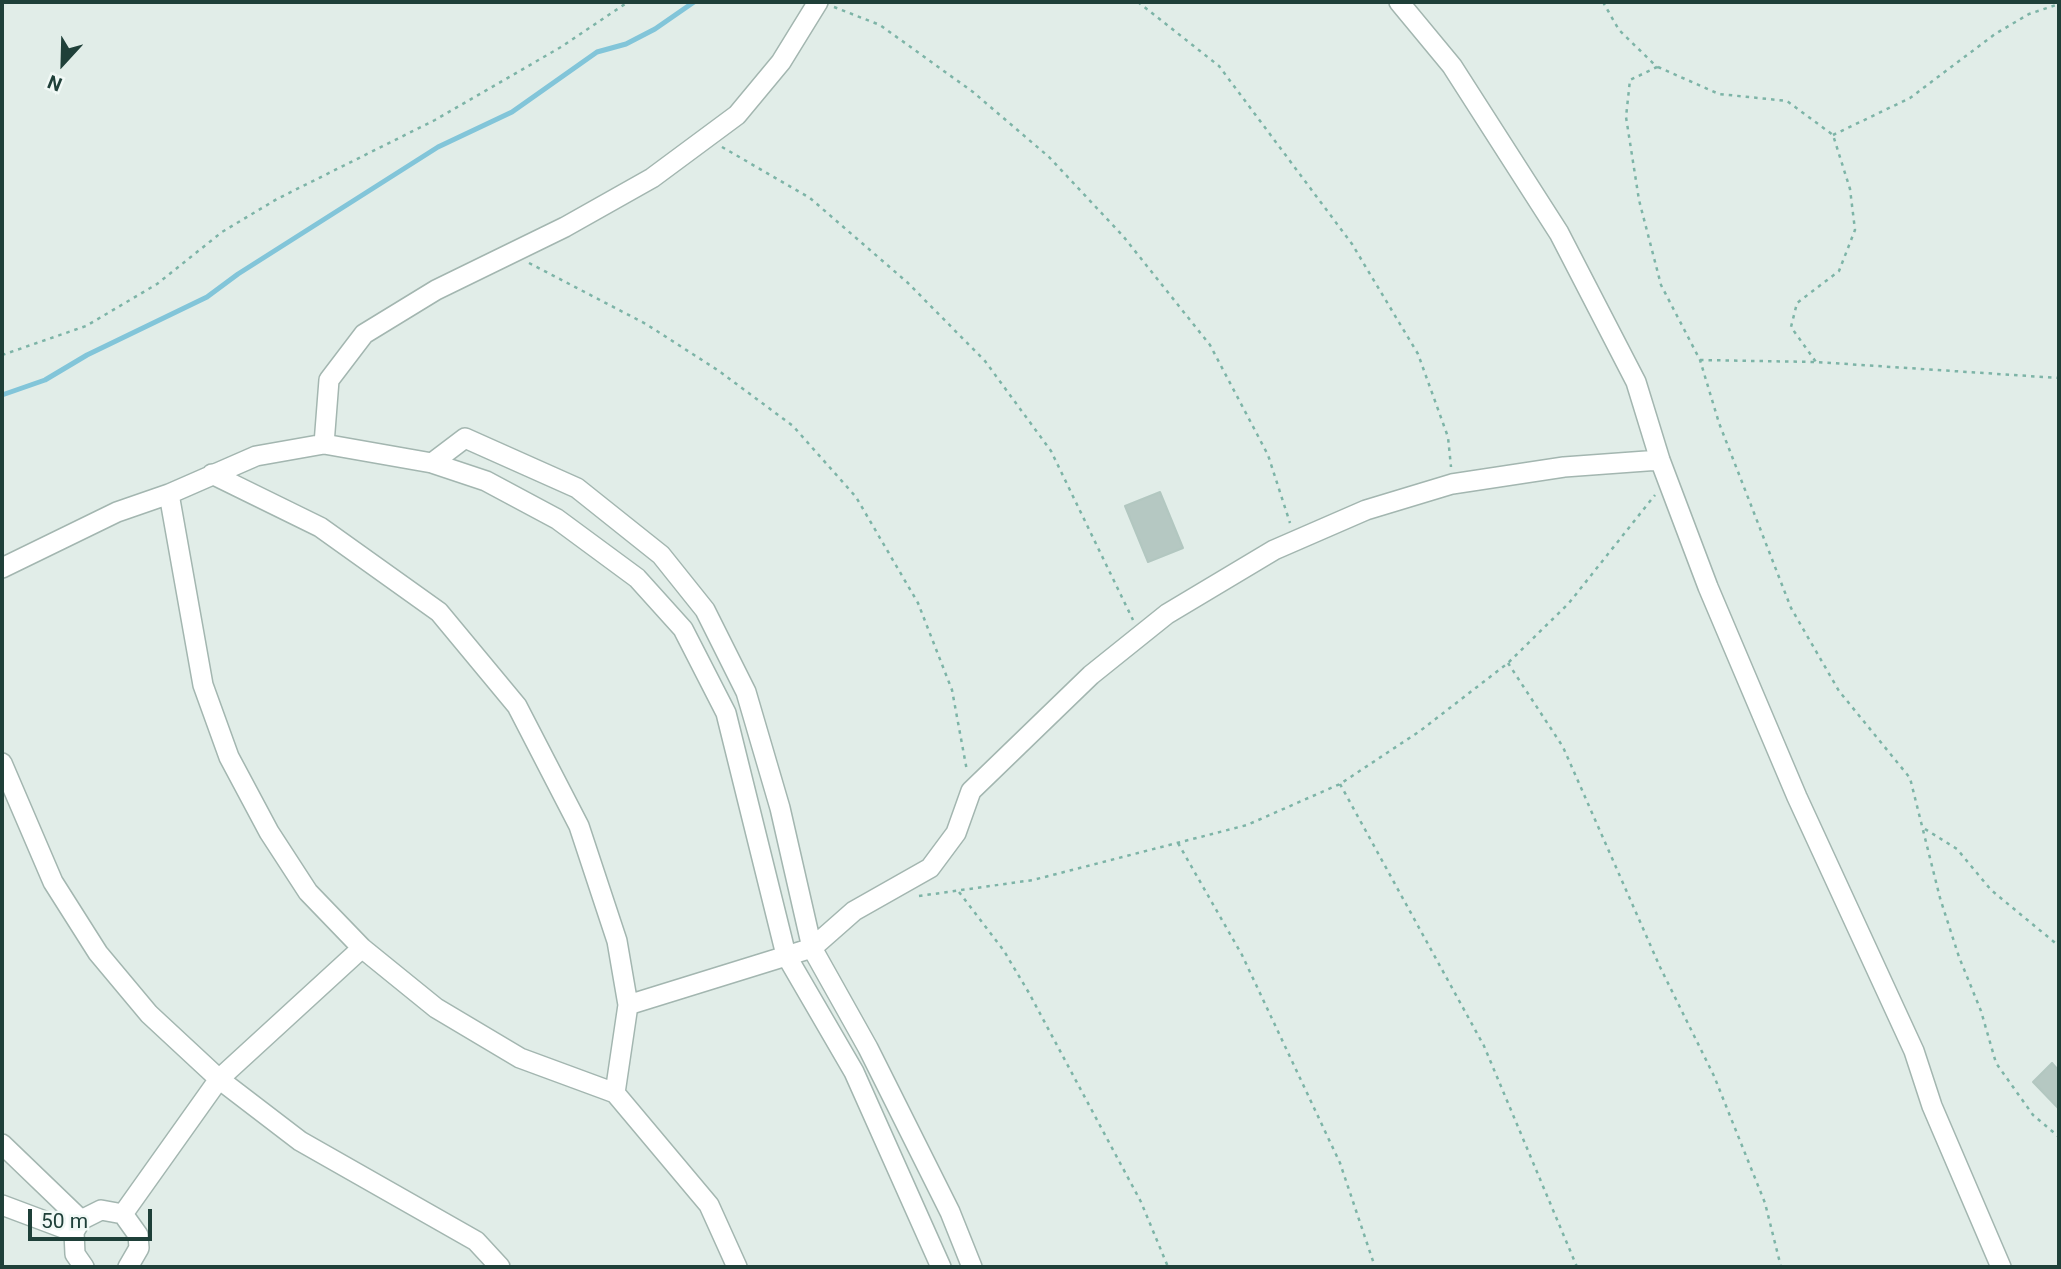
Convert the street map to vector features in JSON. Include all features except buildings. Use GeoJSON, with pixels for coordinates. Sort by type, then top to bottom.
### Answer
{"type":"FeatureCollection","features":[{"type":"Feature","properties":{"kind":"street"},"geometry":{"type":"LineString","coordinates":[[1399,2],[1452,66],[1559,233],[1636,382],[1663,469],[1708,587],[1797,797],[1914,1051],[1932,1106],[2001,1267]]}},
{"type":"Feature","properties":{"kind":"street"},"geometry":{"type":"LineString","coordinates":[[324,444],[329,380],[364,334],[436,290],[565,227],[652,178],[746,104],[826,4]]}},
{"type":"Feature","properties":{"kind":"street"},"geometry":{"type":"LineString","coordinates":[[432,463],[465,438],[577,488],[661,555],[705,610],[746,692],[780,808],[812,948],[868,1048],[933,1177],[972,1267]]}},
{"type":"Feature","properties":{"kind":"street"},"geometry":{"type":"LineString","coordinates":[[2,568],[117,512],[169,494],[256,456],[324,444],[387,458],[432,463],[486,481],[557,519],[637,578],[683,629],[726,713],[786,955],[854,1072],[941,1267]]}},
{"type":"Feature","properties":{"kind":"street"},"geometry":{"type":"LineString","coordinates":[[628,1005],[812,948],[855,911],[930,868],[956,833],[971,791],[1091,675],[1167,614],[1295,540],[1366,510],[1452,484],[1564,467],[1663,469]]}},
{"type":"Feature","properties":{"kind":"street"},"geometry":{"type":"LineString","coordinates":[[212,474],[320,527],[439,612],[517,706],[579,826],[617,941],[628,1005],[615,1093]]}},
{"type":"Feature","properties":{"kind":"street"},"geometry":{"type":"LineString","coordinates":[[169,494],[203,685],[229,757],[269,832],[307,892],[362,948],[436,1008],[520,1058],[615,1093],[709,1205],[737,1267]]}},
{"type":"Feature","properties":{"kind":"street"},"geometry":{"type":"LineString","coordinates":[[2,763],[53,882],[98,953],[149,1014],[219,1079],[300,1142],[475,1241],[500,1267]]}},
{"type":"Feature","properties":{"kind":"street"},"geometry":{"type":"LineString","coordinates":[[123,1214],[219,1079],[362,948]]}},
{"type":"Feature","properties":{"kind":"street"},"geometry":{"type":"LineString","coordinates":[[2,1144],[78,1226],[75,1254],[84,1267]]}},
{"type":"Feature","properties":{"kind":"street"},"geometry":{"type":"LineString","coordinates":[[2,1205],[78,1226]]}},
{"type":"Feature","properties":{"kind":"street"},"geometry":{"type":"LineString","coordinates":[[78,1226],[101,1210],[123,1214],[133,1223],[138,1235],[137,1265]]}},
{"type":"Feature","properties":{"kind":"path"},"geometry":{"type":"LineString","coordinates":[[2,355],[86,326],[157,284],[222,232],[277,199],[458,107],[561,47],[628,2]]}},
{"type":"Feature","properties":{"kind":"path"},"geometry":{"type":"LineString","coordinates":[[1138,2],[1219,66],[1352,244],[1418,354],[1448,437],[1452,484]]}},
{"type":"Feature","properties":{"kind":"path"},"geometry":{"type":"LineString","coordinates":[[1603,2],[1619,30],[1657,67],[1719,94],[1787,101],[1833,135],[1850,189],[1855,230],[1839,271],[1797,303],[1791,327],[1816,362]]}},
{"type":"Feature","properties":{"kind":"path"},"geometry":{"type":"LineString","coordinates":[[826,4],[880,25],[973,92],[1049,157],[1123,236],[1210,345],[1268,455],[1295,540]]}},
{"type":"Feature","properties":{"kind":"path"},"geometry":{"type":"LineString","coordinates":[[1833,135],[1910,98],[1995,34],[2029,14],[2059,4]]}},
{"type":"Feature","properties":{"kind":"path"},"geometry":{"type":"LineString","coordinates":[[1657,67],[1630,80],[1626,117],[1639,200],[1661,285],[1700,360],[1719,423],[1791,608],[1839,691],[1910,778],[1948,921],[1981,1011],[1996,1063],[2033,1115],[2059,1137]]}},
{"type":"Feature","properties":{"kind":"path"},"geometry":{"type":"LineString","coordinates":[[706,138],[810,198],[908,283],[985,360],[1051,451],[1140,636]]}},
{"type":"Feature","properties":{"kind":"path"},"geometry":{"type":"LineString","coordinates":[[512,253],[646,324],[719,371],[793,426],[856,497],[918,603],[952,690],[971,791]]}},
{"type":"Feature","properties":{"kind":"path"},"geometry":{"type":"LineString","coordinates":[[1700,360],[1816,362],[2059,378]]}},
{"type":"Feature","properties":{"kind":"path"},"geometry":{"type":"LineString","coordinates":[[908,897],[1033,880],[1247,825],[1340,784],[1420,731],[1508,663],[1569,603],[1637,521],[1663,469]]}},
{"type":"Feature","properties":{"kind":"path"},"geometry":{"type":"LineString","coordinates":[[1508,663],[1563,747],[1660,967],[1714,1076],[1765,1203],[1781,1267]]}},
{"type":"Feature","properties":{"kind":"path"},"geometry":{"type":"LineString","coordinates":[[1340,784],[1484,1046],[1577,1267]]}},
{"type":"Feature","properties":{"kind":"path"},"geometry":{"type":"LineString","coordinates":[[1923,828],[1957,849],[1991,890],[2059,946]]}},
{"type":"Feature","properties":{"kind":"path"},"geometry":{"type":"LineString","coordinates":[[1178,843],[1242,955],[1340,1163],[1375,1267]]}},
{"type":"Feature","properties":{"kind":"path"},"geometry":{"type":"LineString","coordinates":[[958,891],[1004,951],[1029,993],[1141,1202],[1168,1267]]}},
{"type":"Feature","properties":{"kind":"waterway"},"geometry":{"type":"LineString","coordinates":[[2,395],[45,380],[87,355],[207,297],[238,274],[438,147],[512,112],[597,52],[626,44],[655,29],[694,2]]}}]}
